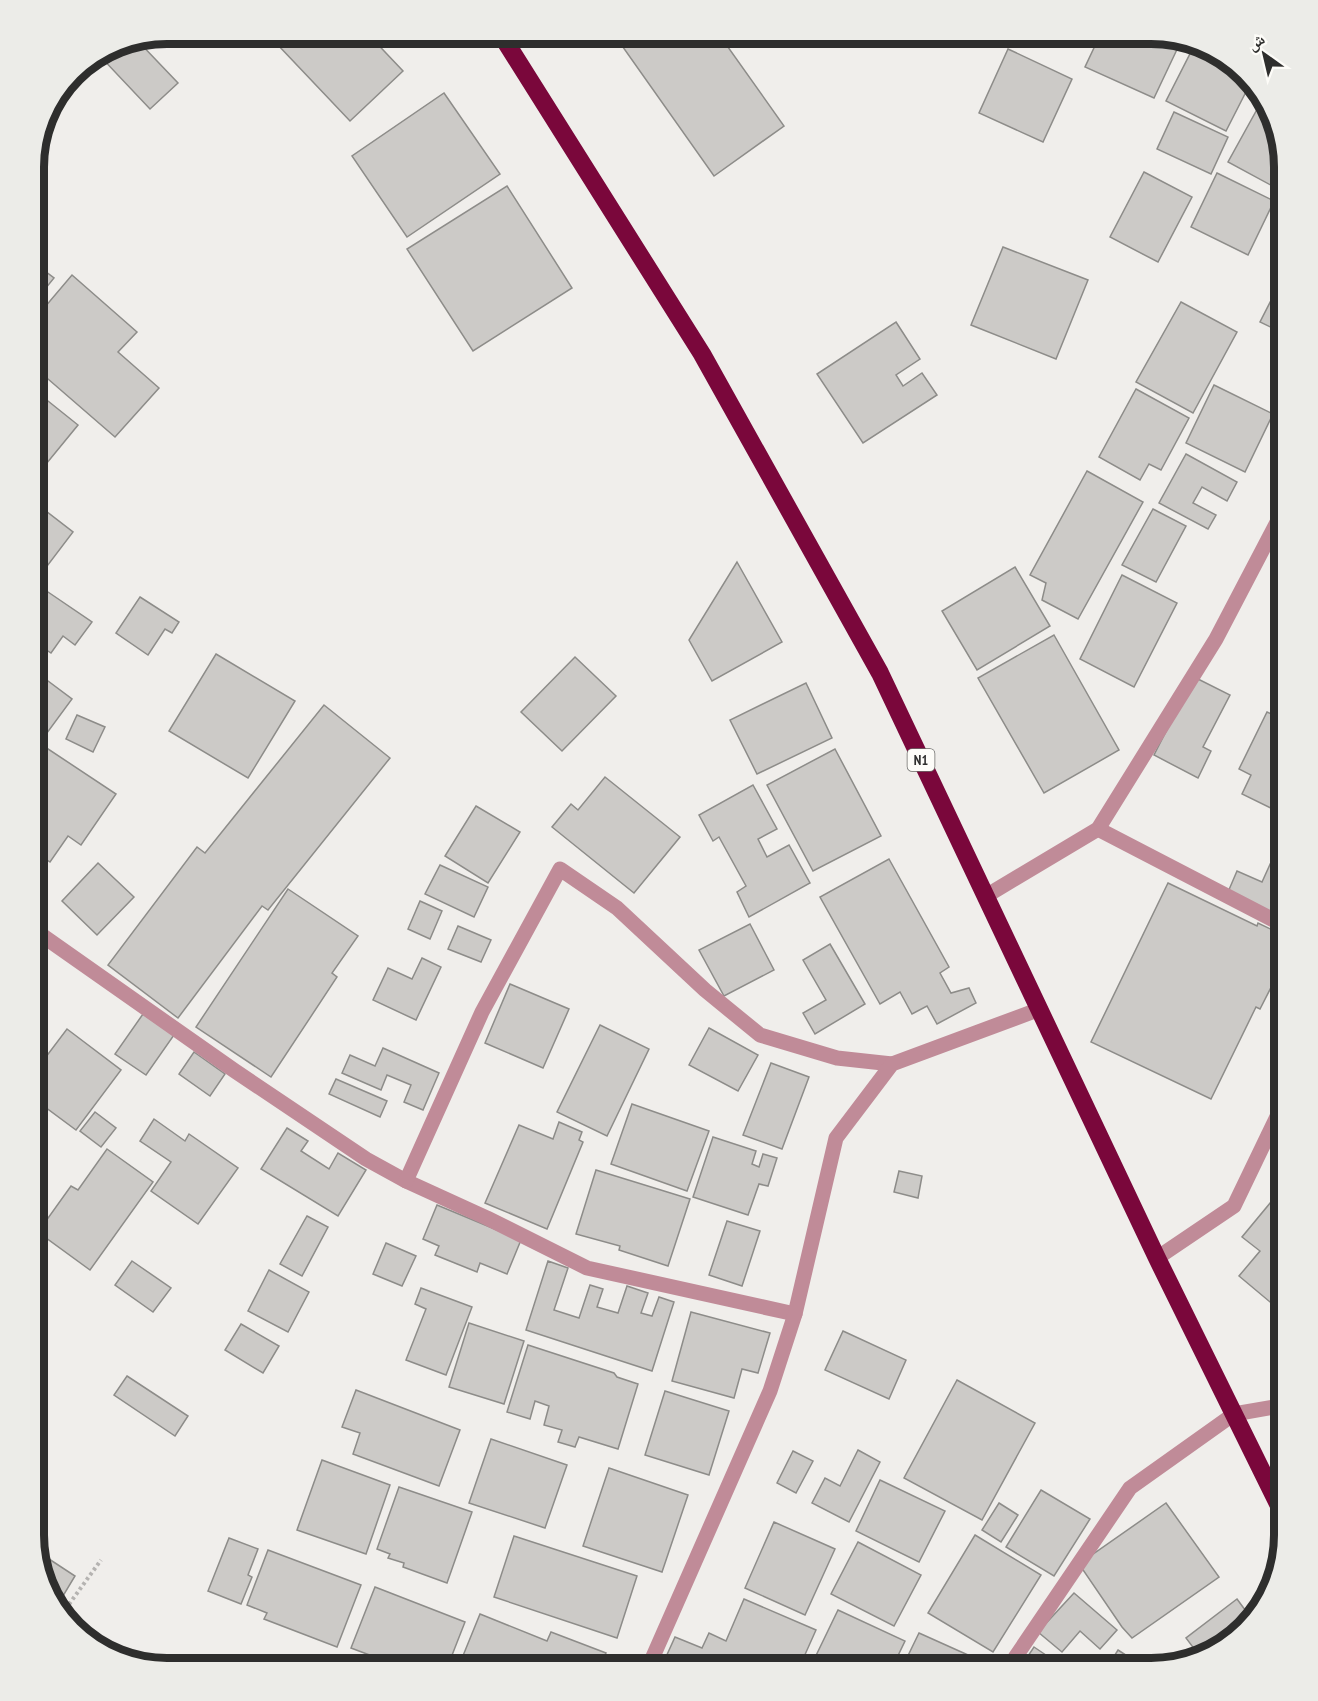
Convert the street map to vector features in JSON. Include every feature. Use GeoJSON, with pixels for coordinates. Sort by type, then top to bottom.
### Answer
{"type":"FeatureCollection","features":[{"type":"Feature","properties":{"kind":"highway","name":"N1"},"geometry":{"type":"LineString","coordinates":[[507,44],[702,354],[880,673],[1157,1258],[1274,1496]]}},
{"type":"Feature","properties":{"kind":"street"},"geometry":{"type":"LineString","coordinates":[[986,896],[1098,829],[1216,639],[1274,528]]}},
{"type":"Feature","properties":{"kind":"street"},"geometry":{"type":"LineString","coordinates":[[1098,829],[1274,920]]}},
{"type":"Feature","properties":{"kind":"street"},"geometry":{"type":"LineString","coordinates":[[405,1181],[482,1012],[560,869],[617,908],[705,990],[760,1035],[837,1058],[892,1064],[1040,1009]]}},
{"type":"Feature","properties":{"kind":"street"},"geometry":{"type":"LineString","coordinates":[[44,936],[235,1071],[366,1159],[405,1181],[487,1218],[587,1268],[795,1314]]}},
{"type":"Feature","properties":{"kind":"street"},"geometry":{"type":"LineString","coordinates":[[652,1658],[770,1391],[795,1314],[836,1138],[892,1064]]}},
{"type":"Feature","properties":{"kind":"street"},"geometry":{"type":"LineString","coordinates":[[1157,1258],[1234,1206],[1274,1123]]}},
{"type":"Feature","properties":{"kind":"street"},"geometry":{"type":"LineString","coordinates":[[1268,1136],[1274,1141]]}},
{"type":"Feature","properties":{"kind":"street"},"geometry":{"type":"LineString","coordinates":[[1015,1658],[1130,1488],[1234,1414],[1274,1407]]}},
{"type":"Feature","properties":{"kind":"path"},"geometry":{"type":"LineString","coordinates":[[67,1607],[101,1560]]}},
{"type":"Feature","properties":{"kind":"building"},"geometry":{"type":"Polygon","coordinates":[[[277,44],[377,44],[403,71],[350,121],[277,44]]]}},
{"type":"Feature","properties":{"kind":"building"},"geometry":{"type":"Polygon","coordinates":[[[621,44],[726,44],[784,126],[714,176],[621,44]]]}},
{"type":"Feature","properties":{"kind":"building"},"geometry":{"type":"Polygon","coordinates":[[[1096,44],[1159,44],[1178,47],[1154,98],[1085,67],[1096,44]]]}},
{"type":"Feature","properties":{"kind":"building"},"geometry":{"type":"Polygon","coordinates":[[[143,46],[178,83],[150,109],[104,60],[127,50],[143,46]]]}},
{"type":"Feature","properties":{"kind":"building"},"geometry":{"type":"Polygon","coordinates":[[[1008,49],[1072,79],[1043,142],[979,113],[1008,49]]]}},
{"type":"Feature","properties":{"kind":"building"},"geometry":{"type":"Polygon","coordinates":[[[1192,51],[1213,60],[1226,69],[1234,76],[1234,84],[1242,84],[1247,90],[1226,131],[1166,101],[1192,51]]]}},
{"type":"Feature","properties":{"kind":"building"},"geometry":{"type":"Polygon","coordinates":[[[444,93],[500,174],[407,237],[352,156],[444,93]]]}},
{"type":"Feature","properties":{"kind":"building"},"geometry":{"type":"Polygon","coordinates":[[[1259,106],[1270,135],[1274,187],[1228,162],[1259,106]]]}},
{"type":"Feature","properties":{"kind":"building"},"geometry":{"type":"Polygon","coordinates":[[[1174,112],[1228,137],[1211,174],[1157,149],[1174,112]]]}},
{"type":"Feature","properties":{"kind":"building"},"geometry":{"type":"Polygon","coordinates":[[[1144,172],[1192,197],[1158,262],[1110,237],[1144,172]]]}},
{"type":"Feature","properties":{"kind":"building"},"geometry":{"type":"Polygon","coordinates":[[[1217,173],[1274,201],[1248,255],[1191,227],[1217,173]]]}},
{"type":"Feature","properties":{"kind":"building"},"geometry":{"type":"Polygon","coordinates":[[[507,186],[572,288],[473,351],[407,249],[507,186]]]}},
{"type":"Feature","properties":{"kind":"building"},"geometry":{"type":"Polygon","coordinates":[[[1003,247],[1088,280],[1056,359],[971,325],[1003,247]]]}},
{"type":"Feature","properties":{"kind":"building"},"geometry":{"type":"Polygon","coordinates":[[[44,270],[54,278],[44,290],[44,270]]]}},
{"type":"Feature","properties":{"kind":"building"},"geometry":{"type":"Polygon","coordinates":[[[72,275],[137,332],[118,352],[159,388],[115,437],[44,376],[44,308],[72,275]]]}},
{"type":"Feature","properties":{"kind":"building"},"geometry":{"type":"Polygon","coordinates":[[[1274,295],[1274,329],[1260,322],[1274,295]]]}},
{"type":"Feature","properties":{"kind":"building"},"geometry":{"type":"Polygon","coordinates":[[[1181,302],[1237,332],[1193,413],[1136,382],[1181,302]]]}},
{"type":"Feature","properties":{"kind":"building"},"geometry":{"type":"Polygon","coordinates":[[[896,322],[920,359],[896,375],[903,386],[922,373],[937,395],[863,443],[817,374],[896,322]]]}},
{"type":"Feature","properties":{"kind":"building"},"geometry":{"type":"Polygon","coordinates":[[[1214,385],[1273,414],[1245,472],[1186,443],[1214,385]]]}},
{"type":"Feature","properties":{"kind":"building"},"geometry":{"type":"Polygon","coordinates":[[[1136,389],[1189,418],[1161,470],[1149,464],[1140,480],[1099,457],[1136,389]]]}},
{"type":"Feature","properties":{"kind":"building"},"geometry":{"type":"Polygon","coordinates":[[[44,398],[78,425],[44,467],[44,398]]]}},
{"type":"Feature","properties":{"kind":"building"},"geometry":{"type":"Polygon","coordinates":[[[1186,454],[1237,482],[1227,501],[1202,487],[1193,503],[1216,515],[1208,529],[1159,503],[1186,454]]]}},
{"type":"Feature","properties":{"kind":"building"},"geometry":{"type":"Polygon","coordinates":[[[1087,471],[1143,502],[1078,619],[1042,600],[1046,583],[1030,575],[1087,471]]]}},
{"type":"Feature","properties":{"kind":"building"},"geometry":{"type":"Polygon","coordinates":[[[1153,509],[1186,526],[1156,582],[1122,565],[1153,509]]]}},
{"type":"Feature","properties":{"kind":"building"},"geometry":{"type":"Polygon","coordinates":[[[44,510],[73,532],[44,570],[44,510]]]}},
{"type":"Feature","properties":{"kind":"building"},"geometry":{"type":"Polygon","coordinates":[[[737,562],[782,642],[712,681],[689,640],[737,562]]]}},
{"type":"Feature","properties":{"kind":"building"},"geometry":{"type":"Polygon","coordinates":[[[1015,567],[1050,626],[977,670],[942,611],[1015,567]]]}},
{"type":"Feature","properties":{"kind":"building"},"geometry":{"type":"Polygon","coordinates":[[[1122,575],[1177,603],[1134,687],[1080,659],[1122,575]]]}},
{"type":"Feature","properties":{"kind":"building"},"geometry":{"type":"Polygon","coordinates":[[[48,592],[92,622],[75,645],[63,636],[51,653],[44,648],[44,598],[48,592]]]}},
{"type":"Feature","properties":{"kind":"building"},"geometry":{"type":"Polygon","coordinates":[[[140,597],[179,622],[172,633],[165,629],[148,655],[116,633],[140,597]]]}},
{"type":"Feature","properties":{"kind":"building"},"geometry":{"type":"Polygon","coordinates":[[[1054,635],[1119,750],[1044,793],[978,678],[1054,635]]]}},
{"type":"Feature","properties":{"kind":"building"},"geometry":{"type":"Polygon","coordinates":[[[216,654],[295,701],[248,778],[169,731],[216,654]]]}},
{"type":"Feature","properties":{"kind":"building"},"geometry":{"type":"Polygon","coordinates":[[[575,657],[616,696],[562,751],[521,712],[575,657]]]}},
{"type":"Feature","properties":{"kind":"building"},"geometry":{"type":"Polygon","coordinates":[[[1194,677],[1230,695],[1203,747],[1211,751],[1198,778],[1154,755],[1194,677]]]}},
{"type":"Feature","properties":{"kind":"building"},"geometry":{"type":"Polygon","coordinates":[[[44,678],[72,699],[44,737],[44,678]]]}},
{"type":"Feature","properties":{"kind":"building"},"geometry":{"type":"Polygon","coordinates":[[[806,683],[832,738],[757,774],[730,720],[806,683]]]}},
{"type":"Feature","properties":{"kind":"building"},"geometry":{"type":"Polygon","coordinates":[[[324,705],[390,758],[268,910],[262,906],[178,1018],[108,965],[197,847],[205,853],[324,705]]]}},
{"type":"Feature","properties":{"kind":"building"},"geometry":{"type":"Polygon","coordinates":[[[1267,712],[1274,715],[1274,810],[1242,794],[1251,775],[1239,769],[1267,712]]]}},
{"type":"Feature","properties":{"kind":"building"},"geometry":{"type":"Polygon","coordinates":[[[77,715],[105,727],[93,752],[66,739],[77,715]]]}},
{"type":"Feature","properties":{"kind":"building"},"geometry":{"type":"Polygon","coordinates":[[[44,746],[116,794],[81,845],[68,836],[50,862],[44,858],[44,746]]]}},
{"type":"Feature","properties":{"kind":"building"},"geometry":{"type":"Polygon","coordinates":[[[835,749],[881,836],[813,871],[767,785],[835,749]]]}},
{"type":"Feature","properties":{"kind":"building"},"geometry":{"type":"Polygon","coordinates":[[[605,777],[680,837],[634,893],[552,827],[571,804],[578,810],[605,777]]]}},
{"type":"Feature","properties":{"kind":"building"},"geometry":{"type":"Polygon","coordinates":[[[753,785],[777,829],[758,839],[767,857],[789,845],[810,883],[749,917],[737,892],[746,886],[719,837],[713,841],[699,815],[753,785]]]}},
{"type":"Feature","properties":{"kind":"building"},"geometry":{"type":"Polygon","coordinates":[[[476,806],[520,832],[488,883],[445,856],[476,806]]]}},
{"type":"Feature","properties":{"kind":"building"},"geometry":{"type":"Polygon","coordinates":[[[889,859],[949,967],[940,973],[951,993],[969,988],[976,1003],[937,1024],[927,1006],[912,1014],[900,992],[880,1004],[820,897],[889,859]]]}},
{"type":"Feature","properties":{"kind":"building"},"geometry":{"type":"Polygon","coordinates":[[[1272,860],[1274,861],[1274,913],[1228,892],[1237,871],[1262,882],[1272,860]]]}},
{"type":"Feature","properties":{"kind":"building"},"geometry":{"type":"Polygon","coordinates":[[[98,863],[134,897],[97,935],[62,901],[98,863]]]}},
{"type":"Feature","properties":{"kind":"building"},"geometry":{"type":"Polygon","coordinates":[[[440,865],[488,887],[474,917],[425,894],[440,865]]]}},
{"type":"Feature","properties":{"kind":"building"},"geometry":{"type":"Polygon","coordinates":[[[1168,883],[1257,926],[1258,923],[1274,931],[1274,982],[1260,1009],[1256,1007],[1211,1099],[1091,1042],[1168,883]]]}},
{"type":"Feature","properties":{"kind":"building"},"geometry":{"type":"Polygon","coordinates":[[[288,889],[358,936],[332,973],[337,977],[271,1077],[196,1027],[288,889]]]}},
{"type":"Feature","properties":{"kind":"building"},"geometry":{"type":"Polygon","coordinates":[[[420,901],[442,911],[430,939],[408,929],[420,901]]]}},
{"type":"Feature","properties":{"kind":"building"},"geometry":{"type":"Polygon","coordinates":[[[750,924],[774,970],[724,996],[699,950],[750,924]]]}},
{"type":"Feature","properties":{"kind":"building"},"geometry":{"type":"Polygon","coordinates":[[[458,926],[491,940],[481,962],[448,949],[458,926]]]}},
{"type":"Feature","properties":{"kind":"building"},"geometry":{"type":"Polygon","coordinates":[[[830,944],[865,1004],[815,1034],[803,1013],[826,1000],[803,960],[830,944]]]}},
{"type":"Feature","properties":{"kind":"building"},"geometry":{"type":"Polygon","coordinates":[[[422,958],[441,967],[416,1020],[373,1000],[388,968],[412,979],[422,958]]]}},
{"type":"Feature","properties":{"kind":"building"},"geometry":{"type":"Polygon","coordinates":[[[510,984],[569,1009],[543,1068],[485,1043],[510,984]]]}},
{"type":"Feature","properties":{"kind":"building"},"geometry":{"type":"Polygon","coordinates":[[[143,1014],[174,1035],[146,1075],[115,1054],[143,1014]]]}},
{"type":"Feature","properties":{"kind":"building"},"geometry":{"type":"Polygon","coordinates":[[[600,1025],[649,1049],[607,1136],[557,1112],[600,1025]]]}},
{"type":"Feature","properties":{"kind":"building"},"geometry":{"type":"Polygon","coordinates":[[[709,1028],[758,1055],[738,1091],[689,1065],[709,1028]]]}},
{"type":"Feature","properties":{"kind":"building"},"geometry":{"type":"Polygon","coordinates":[[[67,1029],[121,1070],[76,1130],[44,1106],[44,1059],[67,1029]]]}},
{"type":"Feature","properties":{"kind":"building"},"geometry":{"type":"Polygon","coordinates":[[[383,1048],[439,1073],[423,1110],[404,1102],[411,1085],[387,1075],[381,1090],[342,1073],[350,1055],[375,1066],[383,1048]]]}},
{"type":"Feature","properties":{"kind":"building"},"geometry":{"type":"Polygon","coordinates":[[[194,1052],[225,1074],[210,1096],[179,1074],[194,1052]]]}},
{"type":"Feature","properties":{"kind":"building"},"geometry":{"type":"Polygon","coordinates":[[[771,1063],[809,1077],[782,1149],[743,1135],[771,1063]]]}},
{"type":"Feature","properties":{"kind":"building"},"geometry":{"type":"Polygon","coordinates":[[[336,1079],[387,1101],[380,1117],[329,1094],[336,1079]]]}},
{"type":"Feature","properties":{"kind":"building"},"geometry":{"type":"Polygon","coordinates":[[[632,1104],[709,1131],[687,1191],[611,1164],[632,1104]]]}},
{"type":"Feature","properties":{"kind":"building"},"geometry":{"type":"Polygon","coordinates":[[[95,1112],[116,1128],[101,1147],[80,1131],[95,1112]]]}},
{"type":"Feature","properties":{"kind":"building"},"geometry":{"type":"Polygon","coordinates":[[[154,1119],[185,1141],[189,1134],[238,1168],[198,1224],[151,1191],[171,1162],[140,1141],[154,1119]]]}},
{"type":"Feature","properties":{"kind":"building"},"geometry":{"type":"Polygon","coordinates":[[[559,1122],[582,1132],[579,1140],[583,1142],[547,1229],[485,1203],[519,1125],[553,1139],[559,1122]]]}},
{"type":"Feature","properties":{"kind":"building"},"geometry":{"type":"Polygon","coordinates":[[[287,1128],[308,1141],[301,1151],[329,1169],[338,1153],[366,1170],[338,1216],[261,1169],[287,1128]]]}},
{"type":"Feature","properties":{"kind":"building"},"geometry":{"type":"Polygon","coordinates":[[[713,1137],[756,1151],[752,1164],[759,1167],[763,1154],[777,1158],[768,1186],[759,1184],[748,1215],[693,1197],[713,1137]]]}},
{"type":"Feature","properties":{"kind":"building"},"geometry":{"type":"Polygon","coordinates":[[[107,1149],[153,1182],[90,1270],[44,1236],[44,1224],[71,1186],[78,1190],[107,1149]]]}},
{"type":"Feature","properties":{"kind":"building"},"geometry":{"type":"Polygon","coordinates":[[[596,1170],[690,1199],[668,1266],[619,1250],[620,1246],[576,1234],[596,1170]]]}},
{"type":"Feature","properties":{"kind":"building"},"geometry":{"type":"Polygon","coordinates":[[[899,1171],[922,1176],[918,1198],[894,1192],[899,1171]]]}},
{"type":"Feature","properties":{"kind":"building"},"geometry":{"type":"Polygon","coordinates":[[[1274,1198],[1274,1305],[1239,1276],[1260,1251],[1242,1237],[1274,1198]]]}},
{"type":"Feature","properties":{"kind":"building"},"geometry":{"type":"Polygon","coordinates":[[[437,1205],[521,1240],[507,1274],[480,1263],[477,1272],[435,1255],[439,1246],[423,1239],[437,1205]]]}},
{"type":"Feature","properties":{"kind":"building"},"geometry":{"type":"Polygon","coordinates":[[[307,1216],[328,1227],[302,1276],[280,1264],[307,1216]]]}},
{"type":"Feature","properties":{"kind":"building"},"geometry":{"type":"Polygon","coordinates":[[[727,1221],[760,1231],[742,1286],[709,1275],[727,1221]]]}},
{"type":"Feature","properties":{"kind":"building"},"geometry":{"type":"Polygon","coordinates":[[[386,1243],[416,1256],[402,1286],[373,1274],[386,1243]]]}},
{"type":"Feature","properties":{"kind":"building"},"geometry":{"type":"Polygon","coordinates":[[[132,1261],[171,1288],[153,1312],[115,1285],[132,1261]]]}},
{"type":"Feature","properties":{"kind":"building"},"geometry":{"type":"Polygon","coordinates":[[[548,1261],[568,1268],[554,1310],[579,1318],[590,1285],[603,1289],[597,1307],[618,1313],[627,1286],[648,1293],[641,1313],[652,1316],[659,1297],[674,1302],[652,1371],[526,1330],[548,1261]]]}},
{"type":"Feature","properties":{"kind":"building"},"geometry":{"type":"Polygon","coordinates":[[[269,1270],[309,1292],[288,1332],[248,1311],[269,1270]]]}},
{"type":"Feature","properties":{"kind":"building"},"geometry":{"type":"Polygon","coordinates":[[[421,1288],[472,1307],[446,1375],[406,1360],[426,1309],[415,1304],[421,1288]]]}},
{"type":"Feature","properties":{"kind":"building"},"geometry":{"type":"Polygon","coordinates":[[[691,1312],[770,1333],[758,1373],[742,1369],[734,1398],[672,1381],[691,1312]]]}},
{"type":"Feature","properties":{"kind":"building"},"geometry":{"type":"Polygon","coordinates":[[[469,1323],[524,1341],[504,1404],[449,1387],[469,1323]]]}},
{"type":"Feature","properties":{"kind":"building"},"geometry":{"type":"Polygon","coordinates":[[[241,1324],[279,1346],[263,1373],[225,1350],[241,1324]]]}},
{"type":"Feature","properties":{"kind":"building"},"geometry":{"type":"Polygon","coordinates":[[[843,1331],[906,1360],[889,1399],[825,1370],[843,1331]]]}},
{"type":"Feature","properties":{"kind":"building"},"geometry":{"type":"Polygon","coordinates":[[[528,1345],[614,1373],[617,1377],[638,1384],[618,1449],[579,1437],[575,1447],[558,1442],[562,1430],[544,1425],[549,1406],[535,1401],[530,1419],[507,1412],[528,1345]]]}},
{"type":"Feature","properties":{"kind":"building"},"geometry":{"type":"Polygon","coordinates":[[[127,1376],[188,1416],[175,1436],[114,1395],[127,1376]]]}},
{"type":"Feature","properties":{"kind":"building"},"geometry":{"type":"Polygon","coordinates":[[[957,1380],[1035,1423],[982,1520],[904,1478],[957,1380]]]}},
{"type":"Feature","properties":{"kind":"building"},"geometry":{"type":"Polygon","coordinates":[[[356,1390],[460,1430],[439,1486],[353,1454],[360,1433],[342,1427],[356,1390]]]}},
{"type":"Feature","properties":{"kind":"building"},"geometry":{"type":"Polygon","coordinates":[[[665,1391],[729,1411],[709,1475],[645,1455],[665,1391]]]}},
{"type":"Feature","properties":{"kind":"building"},"geometry":{"type":"Polygon","coordinates":[[[491,1439],[567,1465],[545,1528],[469,1503],[491,1439]]]}},
{"type":"Feature","properties":{"kind":"building"},"geometry":{"type":"Polygon","coordinates":[[[858,1450],[880,1462],[849,1522],[812,1503],[825,1478],[840,1486],[858,1450]]]}},
{"type":"Feature","properties":{"kind":"building"},"geometry":{"type":"Polygon","coordinates":[[[793,1451],[813,1461],[796,1493],[777,1483],[793,1451]]]}},
{"type":"Feature","properties":{"kind":"building"},"geometry":{"type":"Polygon","coordinates":[[[322,1460],[390,1485],[366,1554],[297,1530],[322,1460]]]}},
{"type":"Feature","properties":{"kind":"building"},"geometry":{"type":"Polygon","coordinates":[[[609,1468],[688,1495],[662,1572],[583,1546],[609,1468]]]}},
{"type":"Feature","properties":{"kind":"building"},"geometry":{"type":"Polygon","coordinates":[[[880,1480],[945,1511],[919,1562],[856,1531],[880,1480]]]}},
{"type":"Feature","properties":{"kind":"building"},"geometry":{"type":"Polygon","coordinates":[[[399,1487],[472,1512],[447,1583],[403,1567],[404,1563],[388,1558],[390,1554],[377,1549],[399,1487]]]}},
{"type":"Feature","properties":{"kind":"building"},"geometry":{"type":"Polygon","coordinates":[[[1041,1490],[1090,1519],[1054,1576],[1006,1547],[1041,1490]]]}},
{"type":"Feature","properties":{"kind":"building"},"geometry":{"type":"Polygon","coordinates":[[[999,1503],[1018,1515],[1001,1542],[982,1530],[999,1503]]]}},
{"type":"Feature","properties":{"kind":"building"},"geometry":{"type":"Polygon","coordinates":[[[1166,1503],[1219,1577],[1132,1638],[1079,1564],[1166,1503]]]}},
{"type":"Feature","properties":{"kind":"building"},"geometry":{"type":"Polygon","coordinates":[[[774,1522],[835,1549],[805,1615],[745,1588],[774,1522]]]}},
{"type":"Feature","properties":{"kind":"building"},"geometry":{"type":"Polygon","coordinates":[[[975,1535],[1041,1575],[993,1652],[928,1613],[975,1535]]]}},
{"type":"Feature","properties":{"kind":"building"},"geometry":{"type":"Polygon","coordinates":[[[514,1536],[637,1576],[617,1638],[494,1597],[514,1536]]]}},
{"type":"Feature","properties":{"kind":"building"},"geometry":{"type":"Polygon","coordinates":[[[229,1538],[258,1549],[248,1575],[252,1577],[241,1604],[208,1591],[229,1538]]]}},
{"type":"Feature","properties":{"kind":"building"},"geometry":{"type":"Polygon","coordinates":[[[858,1542],[921,1575],[894,1626],[831,1594],[858,1542]]]}},
{"type":"Feature","properties":{"kind":"building"},"geometry":{"type":"Polygon","coordinates":[[[268,1550],[361,1585],[337,1647],[264,1619],[267,1613],[247,1605],[268,1550]]]}},
{"type":"Feature","properties":{"kind":"building"},"geometry":{"type":"Polygon","coordinates":[[[49,1559],[75,1576],[63,1596],[56,1589],[47,1562],[49,1559]]]}},
{"type":"Feature","properties":{"kind":"building"},"geometry":{"type":"Polygon","coordinates":[[[375,1587],[465,1622],[451,1658],[378,1658],[351,1648],[375,1587]]]}},
{"type":"Feature","properties":{"kind":"building"},"geometry":{"type":"Polygon","coordinates":[[[1074,1593],[1117,1630],[1100,1649],[1080,1631],[1062,1652],[1038,1632],[1074,1593]]]}},
{"type":"Feature","properties":{"kind":"building"},"geometry":{"type":"Polygon","coordinates":[[[744,1599],[816,1630],[803,1658],[666,1658],[675,1637],[702,1648],[709,1633],[726,1641],[744,1599]]]}},
{"type":"Feature","properties":{"kind":"building"},"geometry":{"type":"Polygon","coordinates":[[[1237,1599],[1247,1612],[1220,1637],[1199,1648],[1195,1649],[1186,1638],[1237,1599]]]}},
{"type":"Feature","properties":{"kind":"building"},"geometry":{"type":"Polygon","coordinates":[[[838,1610],[905,1641],[897,1658],[815,1658],[838,1610]]]}},
{"type":"Feature","properties":{"kind":"building"},"geometry":{"type":"Polygon","coordinates":[[[480,1614],[547,1641],[551,1632],[606,1653],[604,1658],[462,1658],[480,1614]]]}},
{"type":"Feature","properties":{"kind":"building"},"geometry":{"type":"Polygon","coordinates":[[[919,1633],[975,1658],[907,1658],[919,1633]]]}},
{"type":"Feature","properties":{"kind":"building"},"geometry":{"type":"Polygon","coordinates":[[[1034,1647],[1050,1658],[1027,1658],[1034,1647]]]}},
{"type":"Feature","properties":{"kind":"building"},"geometry":{"type":"Polygon","coordinates":[[[1118,1650],[1130,1658],[1113,1658],[1118,1650]]]}}]}
